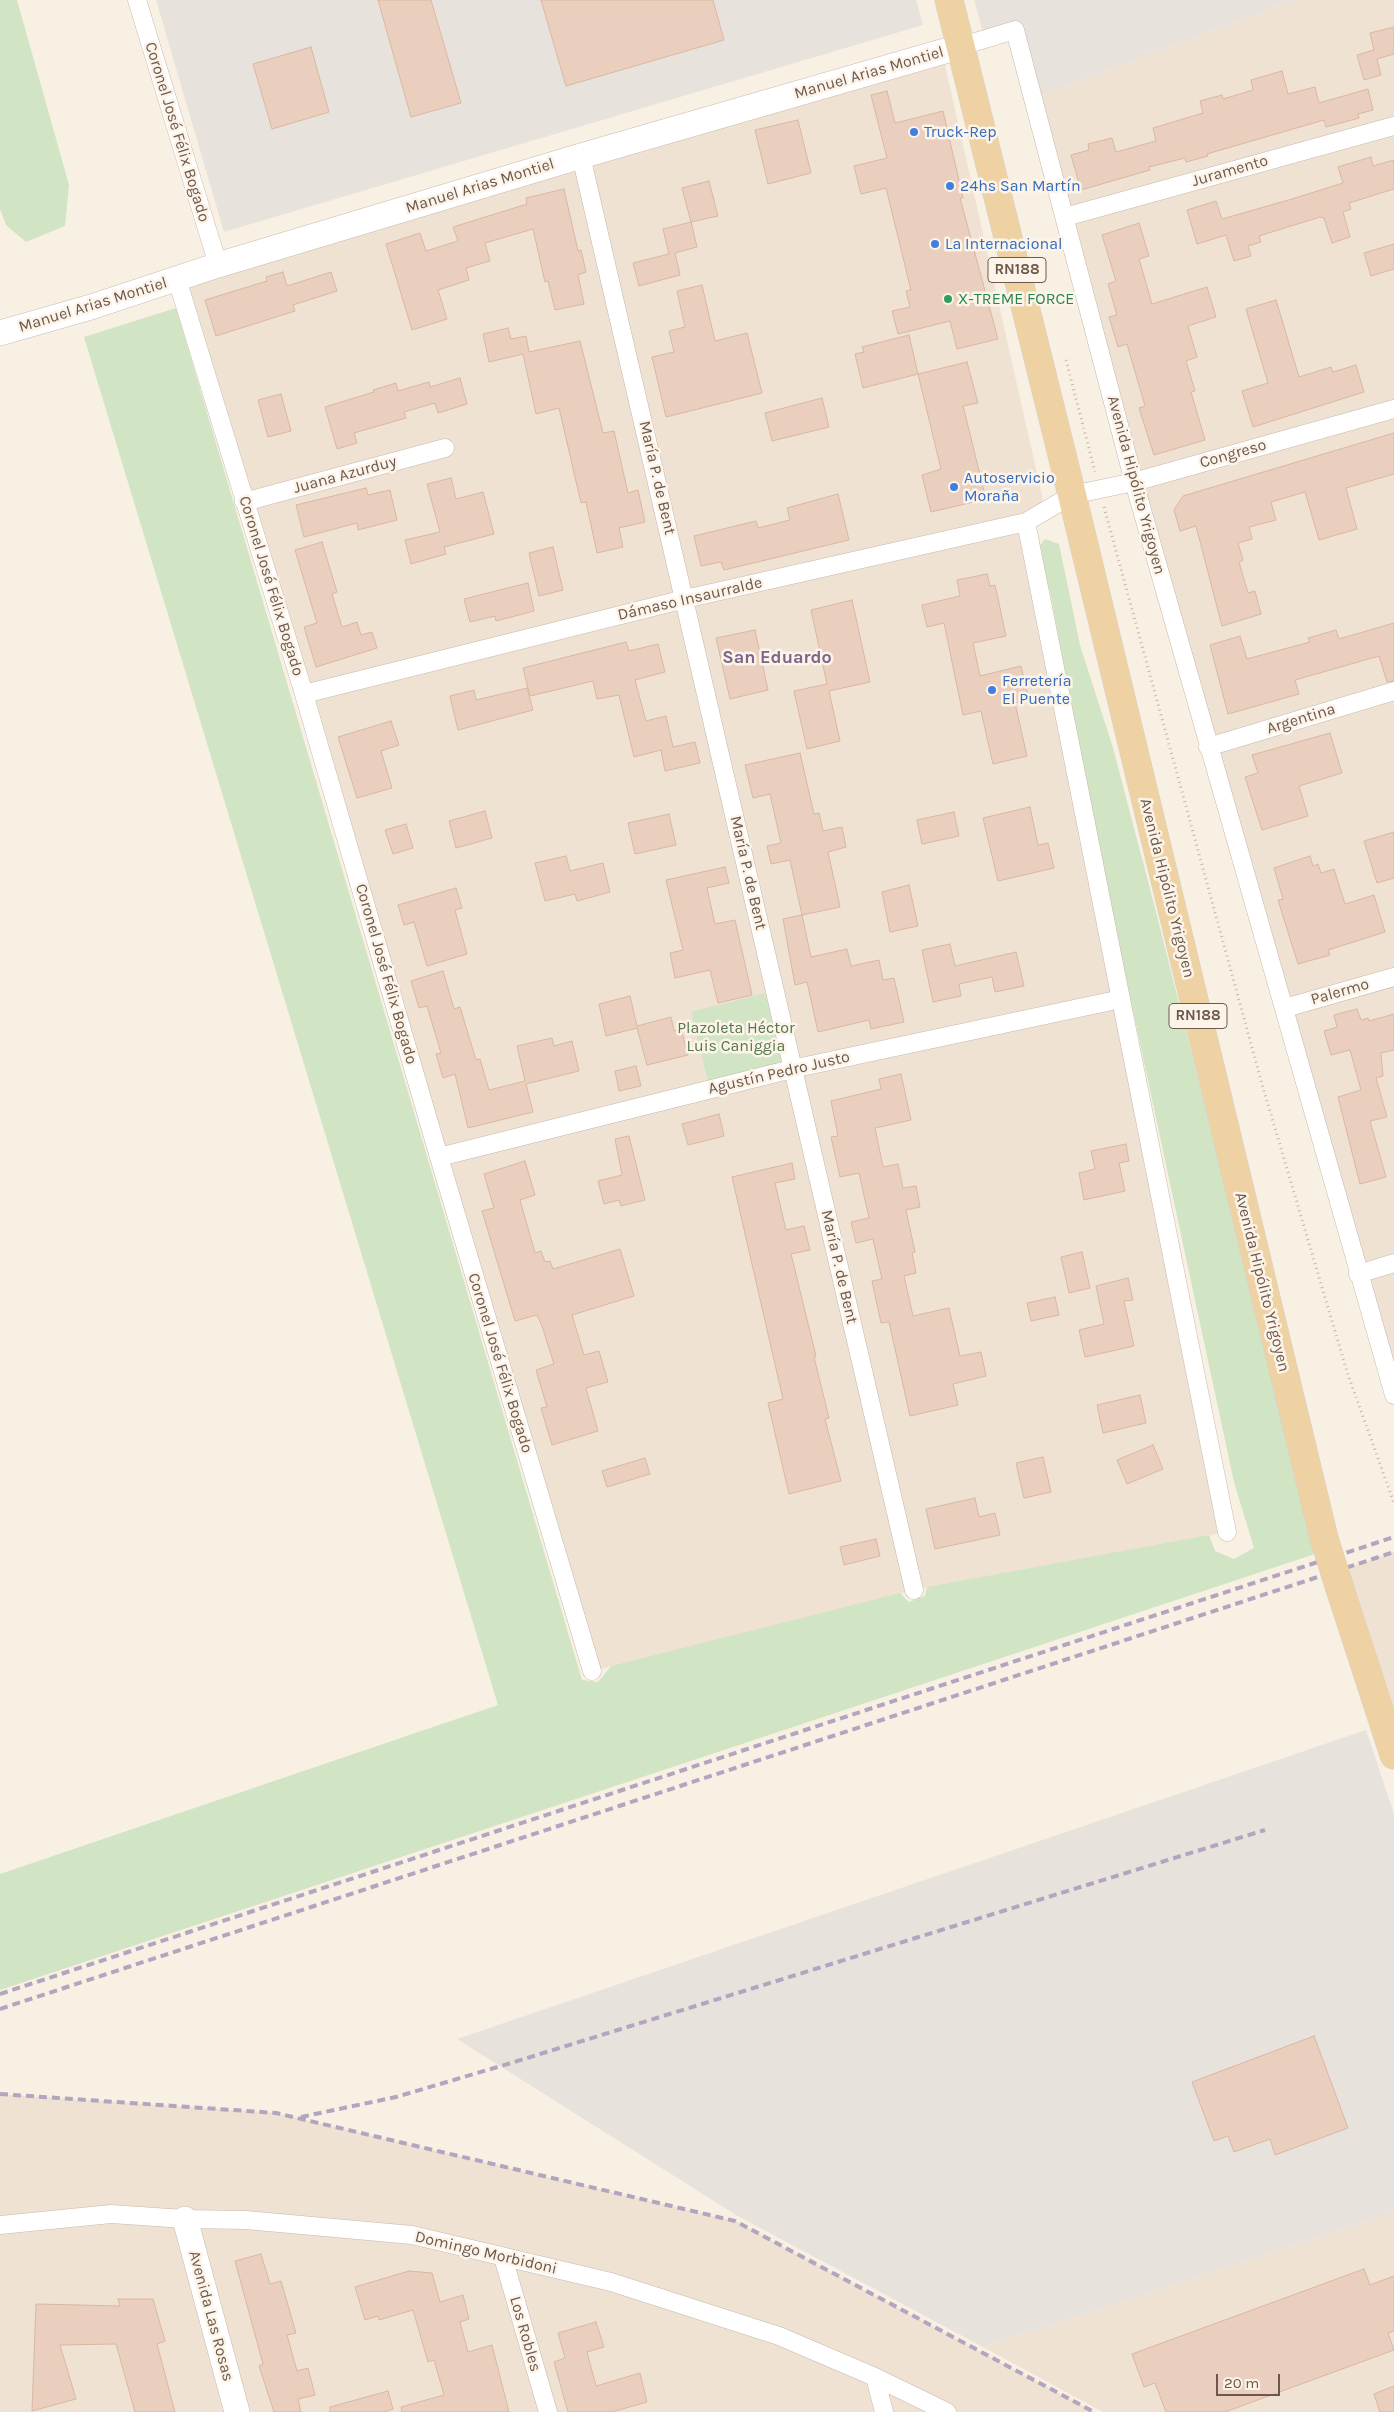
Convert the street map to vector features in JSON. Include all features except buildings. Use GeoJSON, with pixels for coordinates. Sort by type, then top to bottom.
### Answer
{"type":"FeatureCollection","features":[{"type":"Feature","properties":{"kind":"main road","name":"Avenida Hipólito Yrigoyen"},"geometry":{"type":"LineString","coordinates":[[949,0],[962,46],[1072,495],[1324,1538],[1394,1755]]}},
{"type":"Feature","properties":{"kind":"street","name":"Coronel José Félix Bogado"},"geometry":{"type":"LineString","coordinates":[[137,0],[218,265]]}},
{"type":"Feature","properties":{"kind":"street","name":"Avenida Hipólito Yrigoyen"},"geometry":{"type":"LineString","coordinates":[[962,46],[1015,30],[1134,482],[1394,1395]]}},
{"type":"Feature","properties":{"kind":"street","name":"Manuel Arias Montiel"},"geometry":{"type":"LineString","coordinates":[[0,333],[218,265],[581,156],[962,46]]}},
{"type":"Feature","properties":{"kind":"street","name":"Juramento"},"geometry":{"type":"LineString","coordinates":[[1065,217],[1394,126]]}},
{"type":"Feature","properties":{"kind":"street","name":"María P. de Bent"},"geometry":{"type":"LineString","coordinates":[[581,156],[914,1590]]}},
{"type":"Feature","properties":{"kind":"street","name":"Coronel José Félix Bogado"},"geometry":{"type":"LineString","coordinates":[[177,279],[304,694],[439,1157],[592,1670]]}},
{"type":"Feature","properties":{"kind":"street","name":"Congreso"},"geometry":{"type":"LineString","coordinates":[[1072,495],[1134,482],[1394,409]]}},
{"type":"Feature","properties":{"kind":"street","name":"Juana Azurduy"},"geometry":{"type":"LineString","coordinates":[[244,502],[445,448]]}},
{"type":"Feature","properties":{"kind":"street","name":"Dámaso Insaurralde"},"geometry":{"type":"LineString","coordinates":[[304,694],[685,599],[1026,522],[1072,495]]}},
{"type":"Feature","properties":{"kind":"street"},"geometry":{"type":"LineString","coordinates":[[1026,522],[1227,1532]]}},
{"type":"Feature","properties":{"kind":"street","name":"Argentina"},"geometry":{"type":"LineString","coordinates":[[1208,747],[1394,691]]}},
{"type":"Feature","properties":{"kind":"street","name":"Palermo"},"geometry":{"type":"LineString","coordinates":[[1285,1008],[1394,976]]}},
{"type":"Feature","properties":{"kind":"street","name":"Agustín Pedro Justo"},"geometry":{"type":"LineString","coordinates":[[439,1157],[792,1068],[1121,999]]}},
{"type":"Feature","properties":{"kind":"street"},"geometry":{"type":"LineString","coordinates":[[1358,1274],[1394,1263]]}},
{"type":"Feature","properties":{"kind":"street","name":"Domingo Morbidoni"},"geometry":{"type":"LineString","coordinates":[[0,2225],[111,2214],[185,2219],[246,2220],[412,2235],[611,2282],[769,2333],[875,2377],[947,2412]]}},
{"type":"Feature","properties":{"kind":"street","name":"Avenida Las Rosas"},"geometry":{"type":"LineString","coordinates":[[185,2219],[237,2412]]}},
{"type":"Feature","properties":{"kind":"street","name":"Los Robles"},"geometry":{"type":"LineString","coordinates":[[503,2257],[548,2412]]}},
{"type":"Feature","properties":{"kind":"street"},"geometry":{"type":"LineString","coordinates":[[875,2377],[884,2412]]}},
{"type":"Feature","properties":{"kind":"path"},"geometry":{"type":"LineString","coordinates":[[1064,354],[1099,489],[1262,1084],[1347,1372],[1394,1503]]}},
{"type":"Feature","properties":{"kind":"shaded area"},"geometry":{"type":"Polygon","coordinates":[[[156,0],[916,0],[923,25],[224,232],[156,0]]]}},
{"type":"Feature","properties":{"kind":"shaded area"},"geometry":{"type":"Polygon","coordinates":[[[974,0],[1294,0],[1034,98],[1015,30],[985,39],[974,0]]]}},
{"type":"Feature","properties":{"kind":"shaded area"},"geometry":{"type":"Polygon","coordinates":[[[1294,0],[1394,0],[1394,1395],[1034,98],[1294,0]]]}},
{"type":"Feature","properties":{"kind":"shaded area"},"geometry":{"type":"Polygon","coordinates":[[[942,52],[1043,500],[1026,523],[1227,1532],[914,1590],[592,1671],[177,279],[942,52]]]}},
{"type":"Feature","properties":{"kind":"shaded area"},"geometry":{"type":"Polygon","coordinates":[[[1394,1552],[1394,1755],[1327,1574],[1394,1552]]]}},
{"type":"Feature","properties":{"kind":"shaded area"},"geometry":{"type":"Polygon","coordinates":[[[1366,1730],[1394,1814],[1394,2213],[983,2347],[736,2215],[457,2039],[1366,1730]]]}},
{"type":"Feature","properties":{"kind":"shaded area"},"geometry":{"type":"Polygon","coordinates":[[[0,2094],[276,2113],[735,2221],[1094,2412],[0,2412],[0,2094]]]}},
{"type":"Feature","properties":{"kind":"shaded area"},"geometry":{"type":"Polygon","coordinates":[[[1394,2213],[1394,2412],[1103,2412],[983,2347],[1394,2213]]]}},
{"type":"Feature","properties":{"kind":"green space"},"geometry":{"type":"Polygon","coordinates":[[[0,0],[17,0],[69,185],[65,226],[26,242],[6,225],[0,209],[0,0]]]}},
{"type":"Feature","properties":{"kind":"green space"},"geometry":{"type":"Polygon","coordinates":[[[176,308],[582,1680],[598,1682],[611,1666],[900,1593],[909,1602],[925,1596],[927,1587],[1209,1535],[1215,1551],[1234,1559],[1254,1548],[1234,1482],[1098,847],[1051,596],[1038,548],[1045,539],[1059,544],[1080,645],[1113,748],[1155,908],[1318,1553],[0,1990],[0,1874],[498,1705],[84,337],[176,308]]]}},
{"type":"Feature","properties":{"kind":"green space","name":"Plazoleta Héctor Luis Caniggia"},"geometry":{"type":"Polygon","coordinates":[[[765,993],[782,1063],[708,1082],[691,1012],[765,993]]]}},
{"type":"Feature","properties":{"kind":"railway"},"geometry":{"type":"LineString","coordinates":[[0,1994],[1394,1537]]}},
{"type":"Feature","properties":{"kind":"railway"},"geometry":{"type":"LineString","coordinates":[[0,2009],[1394,1552]]}},
{"type":"Feature","properties":{"kind":"railway"},"geometry":{"type":"LineString","coordinates":[[301,2117],[396,2097],[511,2063],[1265,1830]]}},
{"type":"Feature","properties":{"kind":"railway"},"geometry":{"type":"LineString","coordinates":[[0,2094],[276,2113],[735,2221],[1094,2412]]}},
{"type":"Feature","properties":{"kind":"place","name":"Truck-Rep"},"geometry":{"type":"Point","coordinates":[914,132]}},
{"type":"Feature","properties":{"kind":"place","name":"24hs San Martín"},"geometry":{"type":"Point","coordinates":[950,186]}},
{"type":"Feature","properties":{"kind":"place","name":"La Internacional"},"geometry":{"type":"Point","coordinates":[935,244]}},
{"type":"Feature","properties":{"kind":"place","name":"X-TREME FORCE"},"geometry":{"type":"Point","coordinates":[948,299]}},
{"type":"Feature","properties":{"kind":"place","name":"Autoservicio Moraña"},"geometry":{"type":"Point","coordinates":[954,487]}},
{"type":"Feature","properties":{"kind":"place","name":"Ferretería El Puente"},"geometry":{"type":"Point","coordinates":[992,690]}},
{"type":"Feature","properties":{"kind":"district","name":"San Eduardo"},"geometry":{"type":"Point","coordinates":[777,658]}}]}
